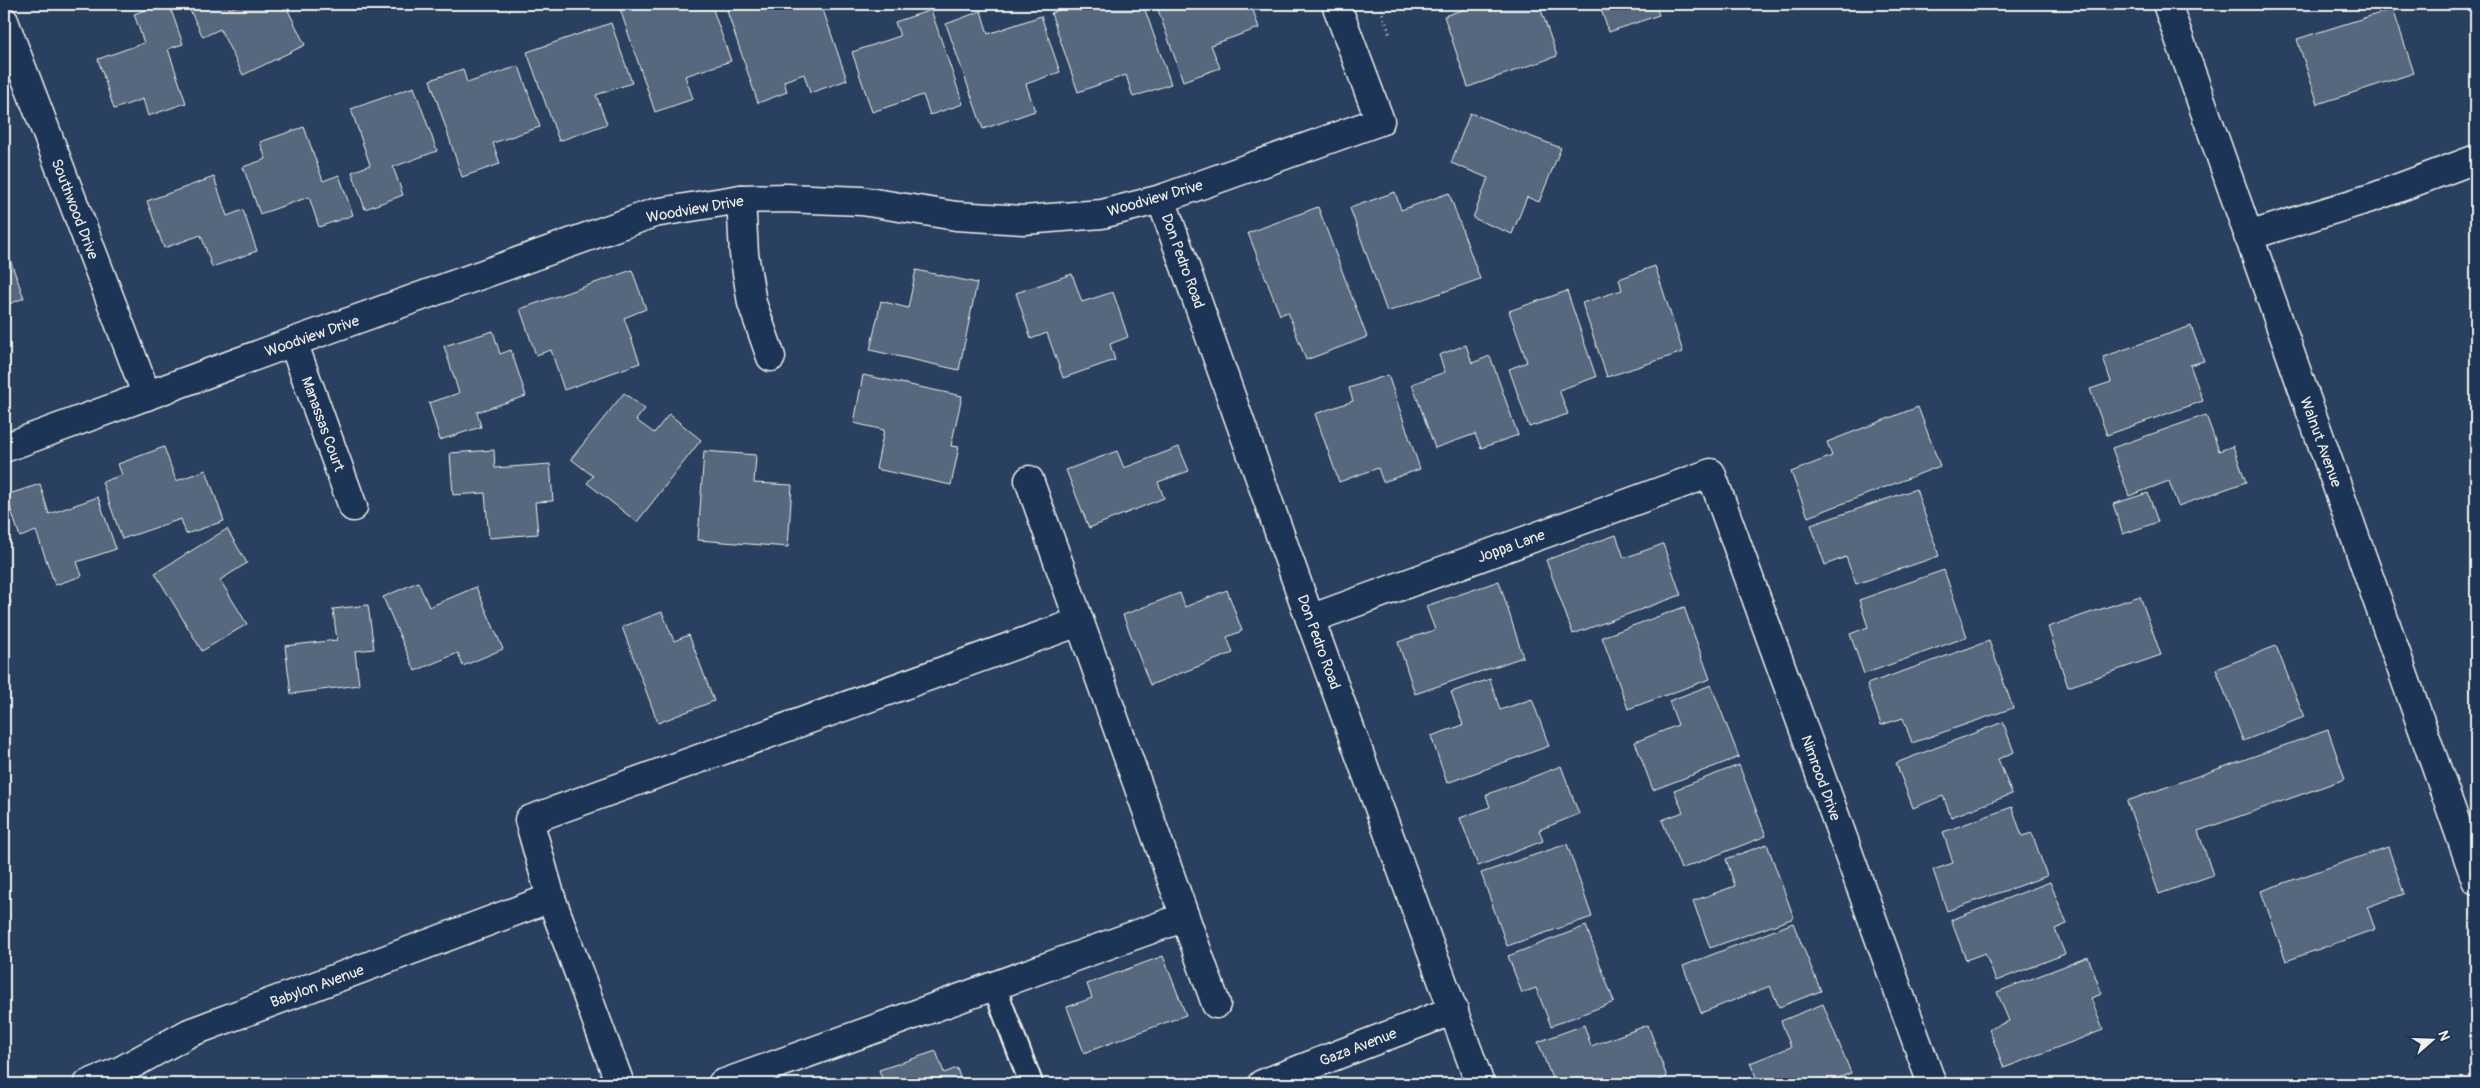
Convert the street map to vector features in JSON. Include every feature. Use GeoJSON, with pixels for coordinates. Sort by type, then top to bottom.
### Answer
{"type":"FeatureCollection","features":[{"type":"Feature","properties":{"kind":"street","name":"Woodview Drive"},"geometry":{"type":"LineString","coordinates":[[4,448],[292,342],[654,213],[741,199],[785,198],[862,201],[956,216],[1024,220],[1102,214],[1161,199],[1380,121],[1336,4]]}},
{"type":"Feature","properties":{"kind":"street","name":"Walnut Avenue"},"geometry":{"type":"LineString","coordinates":[[2167,4],[2476,880]]}},
{"type":"Feature","properties":{"kind":"street","name":"Southwood Drive"},"geometry":{"type":"LineString","coordinates":[[4,21],[147,396]]}},
{"type":"Feature","properties":{"kind":"street"},"geometry":{"type":"LineString","coordinates":[[2248,236],[2374,197],[2476,159]]}},
{"type":"Feature","properties":{"kind":"street"},"geometry":{"type":"LineString","coordinates":[[741,199],[744,254],[752,303],[771,357]]}},
{"type":"Feature","properties":{"kind":"street","name":"Don Pedro Road"},"geometry":{"type":"LineString","coordinates":[[1161,199],[1310,619],[1480,1084]]}},
{"type":"Feature","properties":{"kind":"street","name":"Manassas Court"},"geometry":{"type":"LineString","coordinates":[[292,342],[353,507]]}},
{"type":"Feature","properties":{"kind":"street","name":"Joppa Lane"},"geometry":{"type":"LineString","coordinates":[[1310,619],[1711,472]]}},
{"type":"Feature","properties":{"kind":"street","name":"Nimrood Drive"},"geometry":{"type":"LineString","coordinates":[[1711,472],[1932,1084]]}},
{"type":"Feature","properties":{"kind":"street"},"geometry":{"type":"LineString","coordinates":[[1029,480],[1216,1004]]}},
{"type":"Feature","properties":{"kind":"street"},"geometry":{"type":"LineString","coordinates":[[620,1084],[550,898],[529,820],[1079,622]]}},
{"type":"Feature","properties":{"kind":"street","name":"Babylon Avenue"},"geometry":{"type":"LineString","coordinates":[[88,1084],[120,1071],[189,1033],[550,898]]}},
{"type":"Feature","properties":{"kind":"street"},"geometry":{"type":"LineString","coordinates":[[722,1084],[1185,918]]}},
{"type":"Feature","properties":{"kind":"street","name":"Gaza Avenue"},"geometry":{"type":"LineString","coordinates":[[1262,1084],[1454,1010]]}},
{"type":"Feature","properties":{"kind":"lane"},"geometry":{"type":"LineString","coordinates":[[994,986],[1031,1083]]}},
{"type":"Feature","properties":{"kind":"path"},"geometry":{"type":"LineString","coordinates":[[1379,4],[1390,35]]}},
{"type":"Feature","properties":{"kind":"building"},"geometry":{"type":"Polygon","coordinates":[[[162,4],[169,4],[183,44],[168,49],[186,103],[148,116],[143,99],[114,109],[98,59],[144,43],[134,14],[162,4]]]}},
{"type":"Feature","properties":{"kind":"building"},"geometry":{"type":"Polygon","coordinates":[[[187,4],[228,4],[230,9],[241,4],[285,4],[305,45],[243,75],[220,29],[203,37],[187,4]]]}},
{"type":"Feature","properties":{"kind":"building"},"geometry":{"type":"Polygon","coordinates":[[[635,4],[711,4],[731,61],[685,76],[693,99],[655,112],[620,9],[635,4]]]}},
{"type":"Feature","properties":{"kind":"building"},"geometry":{"type":"Polygon","coordinates":[[[749,4],[821,4],[847,80],[810,93],[804,74],[784,81],[787,92],[758,103],[727,11],[749,4]]]}},
{"type":"Feature","properties":{"kind":"building"},"geometry":{"type":"Polygon","coordinates":[[[1077,4],[1143,4],[1171,84],[1133,97],[1126,75],[1078,92],[1051,13],[1077,4]]]}},
{"type":"Feature","properties":{"kind":"building"},"geometry":{"type":"Polygon","coordinates":[[[1156,4],[1251,4],[1259,28],[1211,45],[1220,68],[1183,81],[1156,4]]]}},
{"type":"Feature","properties":{"kind":"building"},"geometry":{"type":"Polygon","coordinates":[[[1480,4],[1539,4],[1557,56],[1468,87],[1444,16],[1480,4]]]}},
{"type":"Feature","properties":{"kind":"building"},"geometry":{"type":"Polygon","coordinates":[[[1599,4],[1655,4],[1659,15],[1609,32],[1599,4]]]}},
{"type":"Feature","properties":{"kind":"building"},"geometry":{"type":"Polygon","coordinates":[[[2393,9],[2414,73],[2318,104],[2297,39],[2393,9]]]}},
{"type":"Feature","properties":{"kind":"building"},"geometry":{"type":"Polygon","coordinates":[[[931,10],[963,104],[930,115],[923,95],[872,112],[852,52],[900,36],[895,22],[931,10]]]}},
{"type":"Feature","properties":{"kind":"building"},"geometry":{"type":"Polygon","coordinates":[[[981,11],[988,34],[1041,16],[1060,72],[1026,84],[1035,111],[983,129],[946,24],[981,11]]]}},
{"type":"Feature","properties":{"kind":"building"},"geometry":{"type":"Polygon","coordinates":[[[611,23],[632,83],[596,95],[607,124],[559,141],[527,52],[611,23]]]}},
{"type":"Feature","properties":{"kind":"building"},"geometry":{"type":"Polygon","coordinates":[[[519,66],[540,127],[493,143],[500,164],[462,177],[430,80],[463,69],[467,83],[519,66]]]}},
{"type":"Feature","properties":{"kind":"building"},"geometry":{"type":"Polygon","coordinates":[[[414,87],[437,151],[393,167],[403,195],[365,209],[352,172],[370,165],[351,109],[414,87]]]}},
{"type":"Feature","properties":{"kind":"building"},"geometry":{"type":"Polygon","coordinates":[[[1470,113],[1561,148],[1539,202],[1527,197],[1512,234],[1473,218],[1488,178],[1451,163],[1470,113]]]}},
{"type":"Feature","properties":{"kind":"building"},"geometry":{"type":"Polygon","coordinates":[[[304,127],[323,181],[339,175],[353,215],[319,227],[309,197],[260,214],[243,167],[266,159],[260,142],[304,127]]]}},
{"type":"Feature","properties":{"kind":"building"},"geometry":{"type":"Polygon","coordinates":[[[214,177],[227,216],[243,210],[257,251],[212,267],[201,235],[164,248],[147,201],[214,177]]]}},
{"type":"Feature","properties":{"kind":"building"},"geometry":{"type":"Polygon","coordinates":[[[1395,192],[1401,210],[1449,193],[1480,279],[1387,312],[1350,208],[1395,192]]]}},
{"type":"Feature","properties":{"kind":"building"},"geometry":{"type":"Polygon","coordinates":[[[1318,207],[1367,337],[1306,360],[1288,312],[1280,315],[1248,233],[1318,207]]]}},
{"type":"Feature","properties":{"kind":"building"},"geometry":{"type":"Polygon","coordinates":[[[6,249],[24,298],[4,306],[4,250],[6,249]]]}},
{"type":"Feature","properties":{"kind":"building"},"geometry":{"type":"Polygon","coordinates":[[[1655,266],[1683,352],[1607,377],[1582,303],[1622,290],[1619,279],[1655,266]]]}},
{"type":"Feature","properties":{"kind":"building"},"geometry":{"type":"Polygon","coordinates":[[[632,270],[646,309],[624,318],[640,363],[564,390],[551,350],[536,355],[520,309],[632,270]]]}},
{"type":"Feature","properties":{"kind":"building"},"geometry":{"type":"Polygon","coordinates":[[[916,270],[977,283],[959,370],[870,350],[881,301],[908,308],[916,270]]]}},
{"type":"Feature","properties":{"kind":"building"},"geometry":{"type":"Polygon","coordinates":[[[1072,274],[1082,302],[1113,292],[1128,337],[1110,344],[1115,360],[1063,378],[1047,333],[1031,339],[1016,293],[1072,274]]]}},
{"type":"Feature","properties":{"kind":"building"},"geometry":{"type":"Polygon","coordinates":[[[1567,291],[1596,377],[1559,390],[1568,414],[1529,427],[1509,369],[1527,362],[1509,311],[1567,291]]]}},
{"type":"Feature","properties":{"kind":"building"},"geometry":{"type":"Polygon","coordinates":[[[2191,326],[2204,361],[2190,365],[2203,401],[2107,435],[2090,389],[2111,382],[2103,357],[2191,326]]]}},
{"type":"Feature","properties":{"kind":"building"},"geometry":{"type":"Polygon","coordinates":[[[493,331],[500,354],[511,350],[526,396],[477,412],[481,427],[440,440],[429,403],[459,393],[444,346],[493,331]]]}},
{"type":"Feature","properties":{"kind":"building"},"geometry":{"type":"Polygon","coordinates":[[[1466,345],[1472,363],[1490,356],[1518,435],[1481,448],[1475,434],[1435,448],[1412,384],[1445,372],[1439,355],[1466,345]]]}},
{"type":"Feature","properties":{"kind":"building"},"geometry":{"type":"Polygon","coordinates":[[[863,375],[962,396],[951,446],[959,447],[951,485],[876,469],[884,430],[854,423],[863,375]]]}},
{"type":"Feature","properties":{"kind":"building"},"geometry":{"type":"Polygon","coordinates":[[[1388,375],[1420,469],[1383,482],[1378,468],[1339,482],[1315,414],[1353,401],[1349,388],[1388,375]]]}},
{"type":"Feature","properties":{"kind":"building"},"geometry":{"type":"Polygon","coordinates":[[[624,393],[645,409],[636,420],[654,433],[669,414],[701,440],[637,522],[587,483],[593,476],[571,459],[624,393]]]}},
{"type":"Feature","properties":{"kind":"building"},"geometry":{"type":"Polygon","coordinates":[[[1918,407],[1940,466],[1808,517],[1791,472],[1832,456],[1827,442],[1918,407]]]}},
{"type":"Feature","properties":{"kind":"building"},"geometry":{"type":"Polygon","coordinates":[[[2206,415],[2219,451],[2233,446],[2246,482],[2178,506],[2169,481],[2129,496],[2112,448],[2206,415]]]}},
{"type":"Feature","properties":{"kind":"building"},"geometry":{"type":"Polygon","coordinates":[[[164,447],[176,481],[206,470],[224,521],[186,534],[181,519],[122,539],[102,482],[122,475],[118,464],[164,447]]]}},
{"type":"Feature","properties":{"kind":"building"},"geometry":{"type":"Polygon","coordinates":[[[1179,447],[1189,471],[1158,482],[1164,498],[1089,528],[1066,470],[1117,451],[1124,468],[1179,447]]]}},
{"type":"Feature","properties":{"kind":"building"},"geometry":{"type":"Polygon","coordinates":[[[494,450],[495,468],[550,464],[553,501],[535,502],[538,534],[489,538],[485,493],[453,495],[450,453],[494,450]]]}},
{"type":"Feature","properties":{"kind":"building"},"geometry":{"type":"Polygon","coordinates":[[[704,451],[756,455],[754,483],[792,485],[788,547],[698,540],[704,451]]]}},
{"type":"Feature","properties":{"kind":"building"},"geometry":{"type":"Polygon","coordinates":[[[40,484],[49,514],[98,497],[116,549],[77,562],[82,576],[55,585],[36,531],[20,537],[6,495],[40,484]]]}},
{"type":"Feature","properties":{"kind":"building"},"geometry":{"type":"Polygon","coordinates":[[[1916,489],[1939,556],[1856,584],[1846,557],[1825,565],[1811,525],[1916,489]]]}},
{"type":"Feature","properties":{"kind":"building"},"geometry":{"type":"Polygon","coordinates":[[[2148,493],[2158,522],[2123,534],[2113,504],[2148,493]]]}},
{"type":"Feature","properties":{"kind":"building"},"geometry":{"type":"Polygon","coordinates":[[[227,529],[247,563],[220,580],[247,624],[202,651],[155,573],[227,529]]]}},
{"type":"Feature","properties":{"kind":"building"},"geometry":{"type":"Polygon","coordinates":[[[1616,535],[1624,558],[1663,544],[1681,595],[1573,634],[1546,560],[1616,535]]]}},
{"type":"Feature","properties":{"kind":"building"},"geometry":{"type":"Polygon","coordinates":[[[1944,570],[1967,637],[1864,674],[1850,634],[1868,627],[1859,600],[1944,570]]]}},
{"type":"Feature","properties":{"kind":"building"},"geometry":{"type":"Polygon","coordinates":[[[1499,581],[1523,657],[1415,694],[1398,642],[1435,630],[1426,606],[1499,581]]]}},
{"type":"Feature","properties":{"kind":"building"},"geometry":{"type":"Polygon","coordinates":[[[418,582],[429,607],[476,587],[503,649],[463,666],[458,653],[415,671],[383,597],[418,582]]]}},
{"type":"Feature","properties":{"kind":"building"},"geometry":{"type":"Polygon","coordinates":[[[4,584],[11,603],[4,606],[4,584]]]}},
{"type":"Feature","properties":{"kind":"building"},"geometry":{"type":"Polygon","coordinates":[[[1227,590],[1242,631],[1227,637],[1233,653],[1150,685],[1123,615],[1180,593],[1185,607],[1227,590]]]}},
{"type":"Feature","properties":{"kind":"building"},"geometry":{"type":"Polygon","coordinates":[[[2140,596],[2161,655],[2068,687],[2048,627],[2140,596]]]}},
{"type":"Feature","properties":{"kind":"building"},"geometry":{"type":"Polygon","coordinates":[[[368,605],[374,649],[355,651],[359,685],[291,694],[285,646],[337,640],[333,609],[368,605]]]}},
{"type":"Feature","properties":{"kind":"building"},"geometry":{"type":"Polygon","coordinates":[[[1684,607],[1710,679],[1628,709],[1602,637],[1684,607]]]}},
{"type":"Feature","properties":{"kind":"building"},"geometry":{"type":"Polygon","coordinates":[[[662,612],[674,641],[689,635],[714,701],[658,723],[622,627],[662,612]]]}},
{"type":"Feature","properties":{"kind":"building"},"geometry":{"type":"Polygon","coordinates":[[[1989,641],[2013,708],[1912,743],[1903,718],[1881,725],[1867,684],[1989,641]]]}},
{"type":"Feature","properties":{"kind":"building"},"geometry":{"type":"Polygon","coordinates":[[[2276,646],[2304,717],[2243,741],[2216,669],[2276,646]]]}},
{"type":"Feature","properties":{"kind":"building"},"geometry":{"type":"Polygon","coordinates":[[[1490,679],[1500,710],[1532,699],[1549,746],[1447,783],[1431,736],[1463,725],[1451,692],[1490,679]]]}},
{"type":"Feature","properties":{"kind":"building"},"geometry":{"type":"Polygon","coordinates":[[[1711,685],[1739,757],[1653,790],[1635,742],[1678,725],[1669,701],[1711,685]]]}},
{"type":"Feature","properties":{"kind":"building"},"geometry":{"type":"Polygon","coordinates":[[[2003,722],[2014,752],[1998,759],[2012,794],[1951,817],[1943,796],[1913,808],[1896,763],[2003,722]]]}},
{"type":"Feature","properties":{"kind":"building"},"geometry":{"type":"Polygon","coordinates":[[[2328,730],[2345,779],[2198,831],[2213,875],[2159,894],[2127,801],[2328,730]]]}},
{"type":"Feature","properties":{"kind":"building"},"geometry":{"type":"Polygon","coordinates":[[[1739,765],[1766,836],[1681,869],[1662,820],[1683,812],[1674,790],[1739,765]]]}},
{"type":"Feature","properties":{"kind":"building"},"geometry":{"type":"Polygon","coordinates":[[[1561,766],[1579,814],[1539,830],[1543,841],[1478,866],[1460,818],[1490,807],[1486,795],[1561,766]]]}},
{"type":"Feature","properties":{"kind":"building"},"geometry":{"type":"Polygon","coordinates":[[[2012,807],[2022,836],[2032,833],[2047,876],[1947,911],[1933,870],[1953,863],[1943,832],[2012,807]]]}},
{"type":"Feature","properties":{"kind":"building"},"geometry":{"type":"Polygon","coordinates":[[[1567,844],[1592,917],[1507,946],[1481,873],[1567,844]]]}},
{"type":"Feature","properties":{"kind":"building"},"geometry":{"type":"Polygon","coordinates":[[[1767,844],[1794,918],[1710,948],[1693,901],[1735,886],[1726,859],[1767,844]]]}},
{"type":"Feature","properties":{"kind":"building"},"geometry":{"type":"Polygon","coordinates":[[[2388,847],[2404,894],[2367,907],[2375,929],[2286,961],[2261,891],[2388,847]]]}},
{"type":"Feature","properties":{"kind":"building"},"geometry":{"type":"Polygon","coordinates":[[[2050,882],[2067,924],[2055,929],[2065,954],[1996,981],[1985,953],[1966,960],[1951,920],[2050,882]]]}},
{"type":"Feature","properties":{"kind":"building"},"geometry":{"type":"Polygon","coordinates":[[[1793,923],[1821,991],[1779,1007],[1770,986],[1701,1013],[1683,966],[1793,923]]]}},
{"type":"Feature","properties":{"kind":"building"},"geometry":{"type":"Polygon","coordinates":[[[1586,926],[1614,1002],[1551,1026],[1536,988],[1522,993],[1508,956],[1586,926]]]}},
{"type":"Feature","properties":{"kind":"building"},"geometry":{"type":"Polygon","coordinates":[[[1163,956],[1186,1015],[1084,1053],[1067,1007],[1092,998],[1087,984],[1163,956]]]}},
{"type":"Feature","properties":{"kind":"building"},"geometry":{"type":"Polygon","coordinates":[[[2088,957],[2102,994],[2091,998],[2103,1030],[2004,1068],[1989,1029],[2009,1021],[1997,992],[2088,957]]]}},
{"type":"Feature","properties":{"kind":"building"},"geometry":{"type":"Polygon","coordinates":[[[1823,1004],[1851,1073],[1822,1084],[1759,1084],[1750,1063],[1791,1047],[1781,1021],[1823,1004]]]}},
{"type":"Feature","properties":{"kind":"building"},"geometry":{"type":"Polygon","coordinates":[[[1584,1025],[1591,1046],[1648,1025],[1667,1077],[1650,1084],[1582,1084],[1581,1079],[1568,1084],[1554,1084],[1538,1042],[1584,1025]]]}},
{"type":"Feature","properties":{"kind":"building"},"geometry":{"type":"Polygon","coordinates":[[[936,1051],[944,1073],[957,1068],[962,1084],[884,1084],[879,1070],[936,1051]]]}}]}
